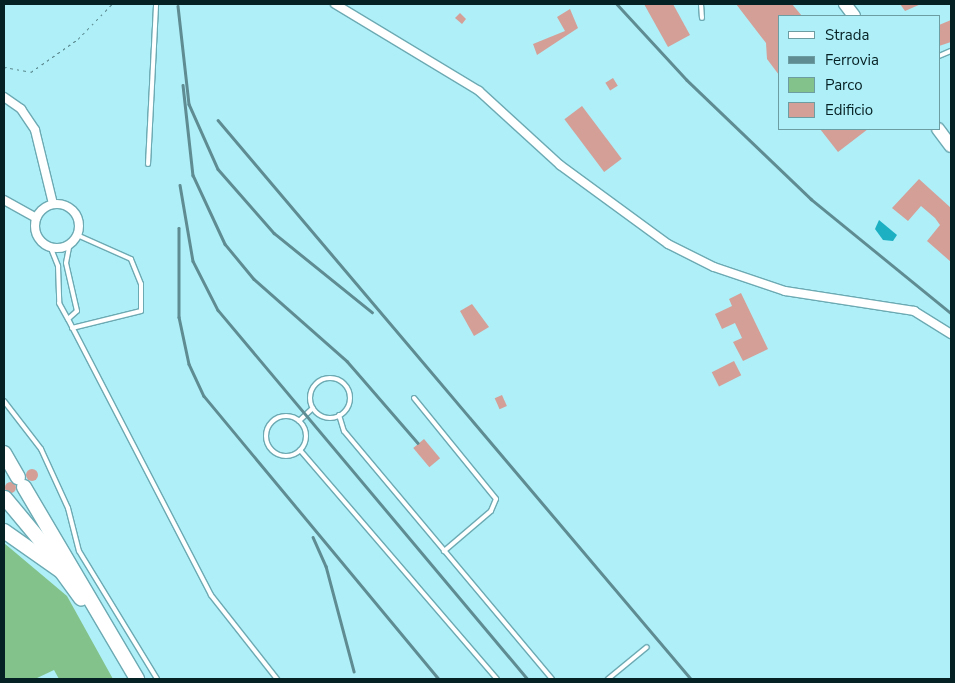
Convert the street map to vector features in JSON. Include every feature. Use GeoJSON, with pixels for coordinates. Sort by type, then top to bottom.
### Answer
{"type":"FeatureCollection","features":[{"type":"Feature","properties":{"kind":"highway"},"geometry":{"type":"LineString","coordinates":[[4,453],[137,679]]}},
{"type":"Feature","properties":{"kind":"highway"},"geometry":{"type":"LineString","coordinates":[[5,498],[67,571],[81,599],[128,679]]}},
{"type":"Feature","properties":{"kind":"highway"},"geometry":{"type":"LineString","coordinates":[[4,531],[61,571],[81,599]]}},
{"type":"Feature","properties":{"kind":"main road"},"geometry":{"type":"LineString","coordinates":[[845,4],[853,15]]}},
{"type":"Feature","properties":{"kind":"main road"},"geometry":{"type":"LineString","coordinates":[[939,130],[951,146]]}},
{"type":"Feature","properties":{"kind":"street"},"geometry":{"type":"LineString","coordinates":[[335,4],[479,90],[560,165],[668,244],[714,267],[785,291],[914,311],[951,334]]}},
{"type":"Feature","properties":{"kind":"street"},"geometry":{"type":"LineString","coordinates":[[4,97],[21,109],[35,130],[53,204]]}},
{"type":"Feature","properties":{"kind":"street"},"geometry":{"type":"LineString","coordinates":[[4,200],[36,218]]}},
{"type":"Feature","properties":{"kind":"street"},"geometry":{"type":"LineString","coordinates":[[36,218],[53,204]]}},
{"type":"Feature","properties":{"kind":"street"},"geometry":{"type":"LineString","coordinates":[[36,218],[37,235],[50,246],[70,242],[76,234],[78,221],[72,210],[53,204]]}},
{"type":"Feature","properties":{"kind":"lane"},"geometry":{"type":"LineString","coordinates":[[148,164],[156,4]]}},
{"type":"Feature","properties":{"kind":"lane"},"geometry":{"type":"LineString","coordinates":[[701,4],[702,18]]}},
{"type":"Feature","properties":{"kind":"lane"},"geometry":{"type":"LineString","coordinates":[[72,328],[141,311],[141,284],[131,259],[76,234]]}},
{"type":"Feature","properties":{"kind":"lane"},"geometry":{"type":"LineString","coordinates":[[68,319],[77,311],[66,263],[70,242]]}},
{"type":"Feature","properties":{"kind":"lane"},"geometry":{"type":"LineString","coordinates":[[50,246],[58,266],[59,303],[211,595],[277,679]]}},
{"type":"Feature","properties":{"kind":"lane"},"geometry":{"type":"LineString","coordinates":[[327,378],[339,380],[350,395],[348,407],[339,416],[328,417],[313,408],[311,396],[316,384],[327,378]]}},
{"type":"Feature","properties":{"kind":"lane"},"geometry":{"type":"LineString","coordinates":[[414,398],[496,499],[491,510],[444,551]]}},
{"type":"Feature","properties":{"kind":"lane"},"geometry":{"type":"LineString","coordinates":[[4,402],[41,450],[68,508],[79,551],[157,679]]}},
{"type":"Feature","properties":{"kind":"lane"},"geometry":{"type":"LineString","coordinates":[[299,421],[313,408]]}},
{"type":"Feature","properties":{"kind":"lane"},"geometry":{"type":"LineString","coordinates":[[339,416],[344,431],[552,679]]}},
{"type":"Feature","properties":{"kind":"lane"},"geometry":{"type":"LineString","coordinates":[[280,417],[299,421],[306,439],[300,450],[282,456],[271,449],[266,437],[270,425],[280,417]]}},
{"type":"Feature","properties":{"kind":"lane"},"geometry":{"type":"LineString","coordinates":[[300,450],[497,679]]}},
{"type":"Feature","properties":{"kind":"lane"},"geometry":{"type":"LineString","coordinates":[[608,679],[647,647]]}},
{"type":"Feature","properties":{"kind":"path"},"geometry":{"type":"LineString","coordinates":[[4,66],[31,72],[78,39],[112,4]]}},
{"type":"Feature","properties":{"kind":"green space"},"geometry":{"type":"Polygon","coordinates":[[[4,543],[67,596],[113,679],[59,679],[54,670],[35,679],[4,679],[4,543]]]}},
{"type":"Feature","properties":{"kind":"water"},"geometry":{"type":"Polygon","coordinates":[[[879,220],[897,235],[893,241],[883,240],[875,229],[879,220]]]}},
{"type":"Feature","properties":{"kind":"building"},"geometry":{"type":"Polygon","coordinates":[[[644,4],[673,4],[690,35],[668,47],[644,4]]]}},
{"type":"Feature","properties":{"kind":"building"},"geometry":{"type":"Polygon","coordinates":[[[736,4],[792,4],[801,15],[778,15],[778,74],[767,59],[766,43],[736,4]]]}},
{"type":"Feature","properties":{"kind":"building"},"geometry":{"type":"Polygon","coordinates":[[[900,4],[921,4],[905,11],[900,4]]]}},
{"type":"Feature","properties":{"kind":"building"},"geometry":{"type":"Polygon","coordinates":[[[570,9],[578,28],[537,55],[533,44],[565,31],[557,17],[570,9]]]}},
{"type":"Feature","properties":{"kind":"building"},"geometry":{"type":"Polygon","coordinates":[[[460,13],[466,19],[462,24],[455,18],[460,13]]]}},
{"type":"Feature","properties":{"kind":"building"},"geometry":{"type":"Polygon","coordinates":[[[951,20],[951,42],[940,46],[940,25],[951,20]]]}},
{"type":"Feature","properties":{"kind":"building"},"geometry":{"type":"Polygon","coordinates":[[[613,78],[618,86],[610,90],[605,83],[613,78]]]}},
{"type":"Feature","properties":{"kind":"building"},"geometry":{"type":"Polygon","coordinates":[[[582,106],[622,159],[604,172],[564,119],[582,106]]]}},
{"type":"Feature","properties":{"kind":"building"},"geometry":{"type":"Polygon","coordinates":[[[821,130],[867,130],[838,152],[821,130]]]}},
{"type":"Feature","properties":{"kind":"building"},"geometry":{"type":"Polygon","coordinates":[[[919,179],[951,208],[951,262],[927,241],[940,225],[935,218],[921,206],[908,221],[892,208],[919,179]]]}},
{"type":"Feature","properties":{"kind":"building"},"geometry":{"type":"Polygon","coordinates":[[[741,293],[768,349],[743,361],[733,342],[742,338],[735,323],[722,329],[715,314],[732,306],[729,299],[741,293]]]}},
{"type":"Feature","properties":{"kind":"building"},"geometry":{"type":"Polygon","coordinates":[[[472,304],[489,327],[474,336],[460,311],[472,304]]]}},
{"type":"Feature","properties":{"kind":"building"},"geometry":{"type":"Polygon","coordinates":[[[734,361],[741,375],[719,387],[712,372],[734,361]]]}},
{"type":"Feature","properties":{"kind":"building"},"geometry":{"type":"Polygon","coordinates":[[[502,395],[507,406],[500,409],[495,398],[502,395]]]}},
{"type":"Feature","properties":{"kind":"building"},"geometry":{"type":"Polygon","coordinates":[[[424,439],[440,458],[429,467],[413,448],[424,439]]]}},
{"type":"Feature","properties":{"kind":"building"},"geometry":{"type":"Polygon","coordinates":[[[30,469],[34,469],[38,475],[34,481],[30,481],[26,477],[26,473],[30,469]]]}},
{"type":"Feature","properties":{"kind":"building"},"geometry":{"type":"Polygon","coordinates":[[[8,482],[12,482],[15,487],[14,491],[8,492],[5,489],[5,485],[8,482]]]}},
{"type":"Feature","properties":{"kind":"railway"},"geometry":{"type":"LineString","coordinates":[[617,4],[687,80],[811,199],[951,313]]}},
{"type":"Feature","properties":{"kind":"railway"},"geometry":{"type":"LineString","coordinates":[[178,6],[189,104],[218,169],[274,233],[372,312]]}},
{"type":"Feature","properties":{"kind":"railway"},"geometry":{"type":"LineString","coordinates":[[183,85],[193,175],[225,244],[254,279],[347,361],[418,443]]}},
{"type":"Feature","properties":{"kind":"railway"},"geometry":{"type":"LineString","coordinates":[[218,120],[691,679]]}},
{"type":"Feature","properties":{"kind":"railway"},"geometry":{"type":"LineString","coordinates":[[180,185],[193,261],[218,310],[528,679]]}},
{"type":"Feature","properties":{"kind":"railway"},"geometry":{"type":"LineString","coordinates":[[179,228],[179,317],[189,364],[204,396],[439,679]]}},
{"type":"Feature","properties":{"kind":"railway"},"geometry":{"type":"LineString","coordinates":[[313,537],[326,566],[354,671]]}}]}
